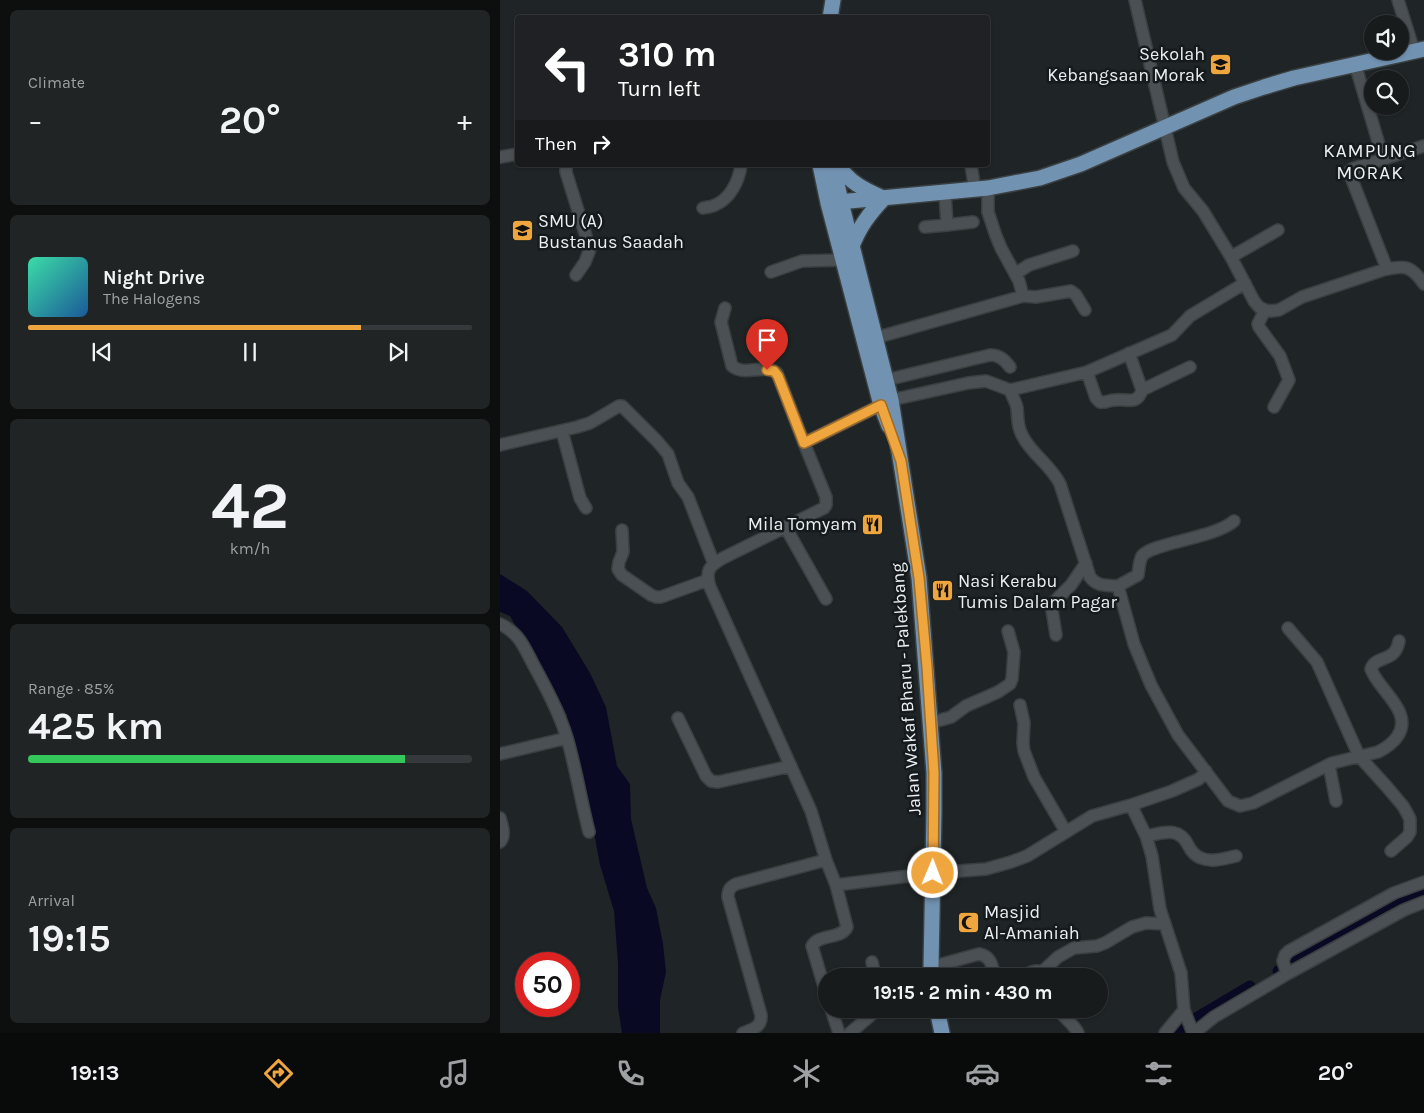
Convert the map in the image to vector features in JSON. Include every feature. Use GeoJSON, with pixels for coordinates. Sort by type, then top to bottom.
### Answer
{"type":"FeatureCollection","features":[{"type":"Feature","properties":{"kind":"main road"},"geometry":{"type":"LineString","coordinates":[[830,15],[833,0]]}},
{"type":"Feature","properties":{"kind":"main road"},"geometry":{"type":"LineString","coordinates":[[834,202],[982,189],[1040,178],[1060,172],[1234,97],[1264,87],[1419,50]]}},
{"type":"Feature","properties":{"kind":"main road","name":"Jalan Wakaf Bharu - Palekbang"},"geometry":{"type":"LineString","coordinates":[[821,167],[852,246],[886,380],[886,402]]}},
{"type":"Feature","properties":{"kind":"main road","name":"Jalan Wakaf Bharu - Palekbang"},"geometry":{"type":"LineString","coordinates":[[834,167],[834,202],[843,260],[886,402],[901,461],[919,578],[934,773],[931,968]]}},
{"type":"Feature","properties":{"kind":"main road"},"geometry":{"type":"LineString","coordinates":[[839,167],[844,174],[862,189],[884,198]]}},
{"type":"Feature","properties":{"kind":"main road"},"geometry":{"type":"LineString","coordinates":[[852,246],[870,212],[884,198]]}},
{"type":"Feature","properties":{"kind":"main road"},"geometry":{"type":"LineString","coordinates":[[939,1018],[942,1033]]}},
{"type":"Feature","properties":{"kind":"street"},"geometry":{"type":"LineString","coordinates":[[1398,0],[1419,50]]}},
{"type":"Feature","properties":{"kind":"street"},"geometry":{"type":"LineString","coordinates":[[1138,1],[1173,162],[1184,188],[1203,211],[1259,307],[1271,311],[1279,310],[1302,298],[1396,267],[1412,269],[1418,274],[1424,284]]}},
{"type":"Feature","properties":{"kind":"street"},"geometry":{"type":"LineString","coordinates":[[1356,64],[1383,158]]}},
{"type":"Feature","properties":{"kind":"street"},"geometry":{"type":"LineString","coordinates":[[1387,269],[1349,172],[1352,169],[1383,158],[1424,146]]}},
{"type":"Feature","properties":{"kind":"street"},"geometry":{"type":"LineString","coordinates":[[500,157],[515,154]]}},
{"type":"Feature","properties":{"kind":"street"},"geometry":{"type":"LineString","coordinates":[[566,167],[590,249],[589,255],[576,275]]}},
{"type":"Feature","properties":{"kind":"street"},"geometry":{"type":"LineString","coordinates":[[703,208],[715,206],[726,198],[733,188],[742,167]]}},
{"type":"Feature","properties":{"kind":"street"},"geometry":{"type":"LineString","coordinates":[[972,167],[982,189],[1001,248],[1019,281],[1023,296]]}},
{"type":"Feature","properties":{"kind":"street"},"geometry":{"type":"LineString","coordinates":[[945,192],[947,225]]}},
{"type":"Feature","properties":{"kind":"street"},"geometry":{"type":"LineString","coordinates":[[925,227],[973,222]]}},
{"type":"Feature","properties":{"kind":"street"},"geometry":{"type":"LineString","coordinates":[[1231,257],[1278,230]]}},
{"type":"Feature","properties":{"kind":"street"},"geometry":{"type":"LineString","coordinates":[[1015,274],[1029,265],[1073,250]]}},
{"type":"Feature","properties":{"kind":"street"},"geometry":{"type":"LineString","coordinates":[[771,272],[802,261],[843,260]]}},
{"type":"Feature","properties":{"kind":"street"},"geometry":{"type":"LineString","coordinates":[[804,443],[886,402],[968,383],[986,381],[1010,390],[1087,372],[1173,334],[1190,316],[1245,283]]}},
{"type":"Feature","properties":{"kind":"street"},"geometry":{"type":"LineString","coordinates":[[875,338],[1023,296],[1036,297],[1071,291],[1076,295],[1085,310]]}},
{"type":"Feature","properties":{"kind":"street"},"geometry":{"type":"LineString","coordinates":[[725,308],[722,322],[732,366],[739,370],[770,369],[777,373],[826,497],[826,505],[820,511],[714,564],[709,570],[708,580],[811,811],[836,885],[847,927],[841,933],[814,942],[812,946],[819,968]]}},
{"type":"Feature","properties":{"kind":"street"},"geometry":{"type":"LineString","coordinates":[[1265,310],[1258,324],[1259,327],[1280,356],[1289,380],[1274,407]]}},
{"type":"Feature","properties":{"kind":"street"},"geometry":{"type":"LineString","coordinates":[[1087,372],[1096,398],[1100,402],[1136,399],[1140,396],[1142,390],[1129,354]]}},
{"type":"Feature","properties":{"kind":"street"},"geometry":{"type":"LineString","coordinates":[[886,380],[990,355],[996,355],[1003,359],[1010,367]]}},
{"type":"Feature","properties":{"kind":"street"},"geometry":{"type":"LineString","coordinates":[[1142,390],[1190,366]]}},
{"type":"Feature","properties":{"kind":"street"},"geometry":{"type":"LineString","coordinates":[[1010,390],[1017,406],[1021,435],[1030,449],[1052,471],[1060,484],[1090,577],[1095,583],[1118,586],[1138,575],[1140,560],[1146,552],[1200,536],[1230,525],[1234,521]]}},
{"type":"Feature","properties":{"kind":"street"},"geometry":{"type":"LineString","coordinates":[[500,445],[590,423],[619,406],[624,408],[668,454],[678,484],[687,496],[714,564]]}},
{"type":"Feature","properties":{"kind":"street"},"geometry":{"type":"LineString","coordinates":[[562,431],[578,490],[586,508]]}},
{"type":"Feature","properties":{"kind":"street"},"geometry":{"type":"LineString","coordinates":[[786,528],[826,600]]}},
{"type":"Feature","properties":{"kind":"street"},"geometry":{"type":"LineString","coordinates":[[622,530],[623,552],[618,569],[622,575],[652,595],[661,597],[708,580]]}},
{"type":"Feature","properties":{"kind":"street"},"geometry":{"type":"LineString","coordinates":[[1056,635],[1052,610],[1054,602],[1071,585],[1086,563]]}},
{"type":"Feature","properties":{"kind":"street"},"geometry":{"type":"LineString","coordinates":[[1118,586],[1134,644],[1151,685],[1178,735],[1228,801],[1234,804],[1247,805],[1329,765],[1385,749],[1395,740],[1402,726],[1402,717],[1370,669],[1377,661],[1394,654],[1399,642]]}},
{"type":"Feature","properties":{"kind":"street"},"geometry":{"type":"LineString","coordinates":[[500,624],[509,628],[517,635],[545,685],[567,738],[588,832]]}},
{"type":"Feature","properties":{"kind":"street"},"geometry":{"type":"LineString","coordinates":[[1288,628],[1317,662],[1359,756],[1403,806],[1410,819],[1410,832],[1391,851]]}},
{"type":"Feature","properties":{"kind":"street"},"geometry":{"type":"LineString","coordinates":[[930,723],[951,717],[966,706],[998,692],[1010,684],[1014,652],[1008,631]]}},
{"type":"Feature","properties":{"kind":"street"},"geometry":{"type":"LineString","coordinates":[[1020,705],[1024,723],[1024,751],[1033,775],[1066,832]]}},
{"type":"Feature","properties":{"kind":"street"},"geometry":{"type":"LineString","coordinates":[[678,718],[706,776],[711,781],[718,782],[791,766]]}},
{"type":"Feature","properties":{"kind":"street"},"geometry":{"type":"LineString","coordinates":[[500,754],[567,738]]}},
{"type":"Feature","properties":{"kind":"street"},"geometry":{"type":"LineString","coordinates":[[1329,765],[1336,800]]}},
{"type":"Feature","properties":{"kind":"street"},"geometry":{"type":"LineString","coordinates":[[836,885],[933,873],[986,869],[1011,862],[1027,856],[1092,816],[1172,791],[1199,780],[1206,771]]}},
{"type":"Feature","properties":{"kind":"street"},"geometry":{"type":"LineString","coordinates":[[1131,805],[1146,836],[1152,856],[1160,910],[1181,973],[1184,1010],[1192,1031],[1285,969],[1424,902]]}},
{"type":"Feature","properties":{"kind":"street"},"geometry":{"type":"LineString","coordinates":[[500,818],[504,834],[500,842]]}},
{"type":"Feature","properties":{"kind":"street"},"geometry":{"type":"LineString","coordinates":[[1146,836],[1170,832],[1184,836],[1196,856],[1207,860],[1236,856]]}},
{"type":"Feature","properties":{"kind":"street"},"geometry":{"type":"LineString","coordinates":[[744,1033],[760,1025],[762,1021],[728,897],[728,891],[736,884],[826,860]]}},
{"type":"Feature","properties":{"kind":"street"},"geometry":{"type":"LineString","coordinates":[[1285,969],[1283,958],[1289,951],[1394,893],[1424,882]]}},
{"type":"Feature","properties":{"kind":"street"},"geometry":{"type":"LineString","coordinates":[[1050,968],[1058,957],[1074,948],[1097,946],[1132,927],[1146,923],[1165,924]]}},
{"type":"Feature","properties":{"kind":"street"},"geometry":{"type":"LineString","coordinates":[[942,968],[979,954],[989,958],[992,968]]}},
{"type":"Feature","properties":{"kind":"street"},"geometry":{"type":"LineString","coordinates":[[872,962],[873,968]]}},
{"type":"Feature","properties":{"kind":"street"},"geometry":{"type":"LineString","coordinates":[[1165,1033],[1184,1010]]}},
{"type":"Feature","properties":{"kind":"street"},"geometry":{"type":"LineString","coordinates":[[834,1018],[839,1033]]}},
{"type":"Feature","properties":{"kind":"street"},"geometry":{"type":"LineString","coordinates":[[850,1033],[868,1018]]}},
{"type":"Feature","properties":{"kind":"street"},"geometry":{"type":"LineString","coordinates":[[1066,1018],[1074,1025],[1078,1033]]}},
{"type":"Feature","properties":{"kind":"water"},"geometry":{"type":"Polygon","coordinates":[[[500,574],[527,591],[562,627],[590,673],[606,707],[617,766],[630,784],[631,819],[647,888],[656,908],[663,944],[666,972],[660,1000],[660,1033],[622,1033],[618,1007],[618,963],[614,911],[600,865],[583,773],[566,731],[567,715],[535,654],[510,616],[500,612],[500,574]]]}},
{"type":"Feature","properties":{"kind":"waterway"},"geometry":{"type":"LineString","coordinates":[[1278,971],[1383,907],[1424,891]]}},
{"type":"Feature","properties":{"kind":"waterway"},"geometry":{"type":"LineString","coordinates":[[1176,1033],[1191,1021],[1250,986]]}},
{"type":"Feature","properties":{"kind":"place","name":"Sekolah Kebangsaan Morak"},"geometry":{"type":"Point","coordinates":[1221,64]}},
{"type":"Feature","properties":{"kind":"place","name":"SMU (A) Bustanus Saadah"},"geometry":{"type":"Point","coordinates":[522,231]}},
{"type":"Feature","properties":{"kind":"place","name":"Mila Tomyam"},"geometry":{"type":"Point","coordinates":[873,524]}},
{"type":"Feature","properties":{"kind":"place","name":"Nasi Kerabu Tumis Dalam Pagar"},"geometry":{"type":"Point","coordinates":[942,591]}},
{"type":"Feature","properties":{"kind":"place","name":"Masjid Al-Amaniah"},"geometry":{"type":"Point","coordinates":[968,922]}},
{"type":"Feature","properties":{"kind":"district","name":"KAMPUNG MORAK"},"geometry":{"type":"Point","coordinates":[1370,162]}},
{"type":"Feature","properties":{"kind":"route"},"geometry":{"type":"LineString","coordinates":[[767,370],[770,369],[777,373],[804,443],[881,405],[901,461],[919,578],[927,667],[934,773],[933,873]]}}]}
